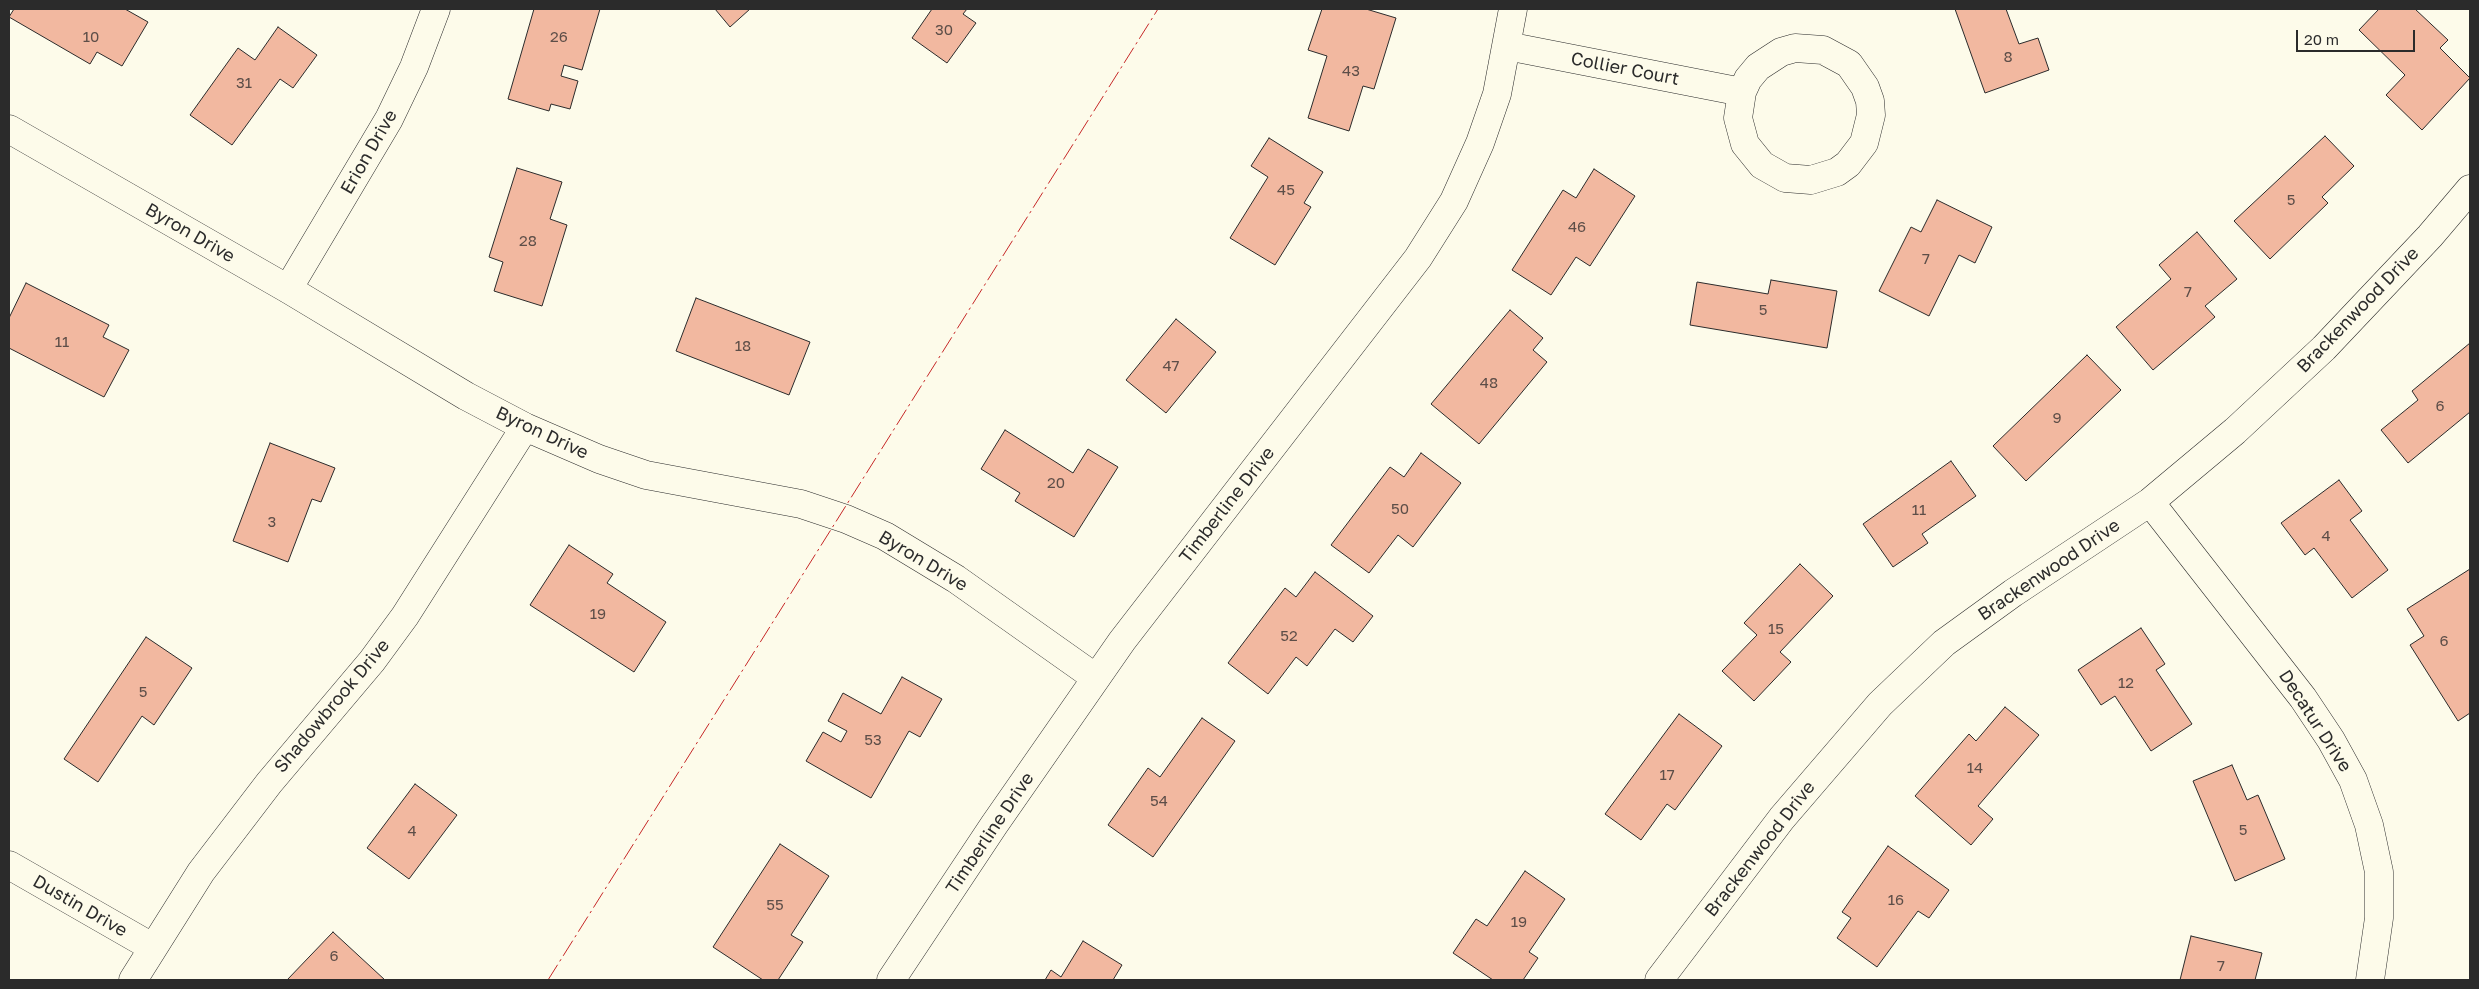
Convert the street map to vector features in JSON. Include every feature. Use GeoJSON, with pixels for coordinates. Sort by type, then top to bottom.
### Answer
{"type":"FeatureCollection","features":[{"type":"Feature","properties":{"kind":"street","name":"Erion Drive"},"geometry":{"type":"LineString","coordinates":[[288,289],[389,119],[414,67],[436,9]]}},
{"type":"Feature","properties":{"kind":"street","name":"Timberline Drive"},"geometry":{"type":"LineString","coordinates":[[892,980],[1096,678],[1418,258],[1454,200],[1480,143],[1497,94],[1508,46],[1513,9]]}},
{"type":"Feature","properties":{"kind":"street","name":"Collier Court"},"geometry":{"type":"LineString","coordinates":[[1508,46],[1742,92]]}},
{"type":"Feature","properties":{"kind":"street"},"geometry":{"type":"LineString","coordinates":[[1795,48],[1823,50],[1849,64],[1865,87],[1870,101],[1871,115],[1864,143],[1848,164],[1824,178],[1798,180],[1772,172],[1752,155],[1740,131],[1739,105],[1742,92],[1748,79],[1758,68],[1782,52],[1795,48]]}},
{"type":"Feature","properties":{"kind":"street","name":"Byron Drive"},"geometry":{"type":"LineString","coordinates":[[9,129],[288,289],[466,396],[525,427],[599,459],[646,475],[801,504],[877,532],[956,579],[1096,678]]}},
{"type":"Feature","properties":{"kind":"street","name":"Brackenwood Drive"},"geometry":{"type":"LineString","coordinates":[[1659,980],[1782,818],[1880,704],[1944,643],[2013,593],[2150,502],[2235,431],[2324,348],[2430,236],[2470,189]]}},
{"type":"Feature","properties":{"kind":"street","name":"Shadowbrook Drive"},"geometry":{"type":"LineString","coordinates":[[133,980],[218,849],[268,783],[372,661],[405,616],[525,427]]}},
{"type":"Feature","properties":{"kind":"street","name":"Decatur Drive"},"geometry":{"type":"LineString","coordinates":[[2150,502],[2303,698],[2331,740],[2353,780],[2369,825],[2379,872],[2379,918],[2370,980]]}},
{"type":"Feature","properties":{"kind":"street","name":"Dustin Drive"},"geometry":{"type":"LineString","coordinates":[[9,865],[152,948]]}},
{"type":"Feature","properties":{"kind":"building"},"geometry":{"type":"Polygon","coordinates":[[[14,9],[125,9],[148,22],[122,66],[97,52],[90,64],[9,17],[14,9]]]}},
{"type":"Feature","properties":{"kind":"building"},"geometry":{"type":"Polygon","coordinates":[[[534,9],[600,9],[582,70],[564,65],[561,76],[578,81],[570,109],[551,104],[549,111],[508,99],[534,9]]]}},
{"type":"Feature","properties":{"kind":"building"},"geometry":{"type":"Polygon","coordinates":[[[715,9],[750,9],[730,27],[715,9]]]}},
{"type":"Feature","properties":{"kind":"building"},"geometry":{"type":"Polygon","coordinates":[[[932,9],[967,9],[963,14],[976,23],[947,63],[912,38],[932,9]]]}},
{"type":"Feature","properties":{"kind":"building"},"geometry":{"type":"Polygon","coordinates":[[[1322,9],[1366,9],[1396,18],[1374,89],[1363,86],[1349,131],[1308,118],[1327,56],[1308,50],[1322,9]]]}},
{"type":"Feature","properties":{"kind":"building"},"geometry":{"type":"Polygon","coordinates":[[[1955,9],[2006,9],[2019,44],[2038,38],[2049,70],[1985,93],[1955,9]]]}},
{"type":"Feature","properties":{"kind":"building"},"geometry":{"type":"Polygon","coordinates":[[[2379,9],[2415,9],[2448,40],[2440,48],[2470,78],[2422,130],[2386,95],[2405,75],[2359,30],[2379,9]]]}},
{"type":"Feature","properties":{"kind":"building"},"geometry":{"type":"Polygon","coordinates":[[[278,27],[317,55],[293,88],[280,79],[232,145],[190,115],[238,48],[255,60],[278,27]]]}},
{"type":"Feature","properties":{"kind":"building"},"geometry":{"type":"Polygon","coordinates":[[[2325,136],[2354,166],[2322,197],[2328,203],[2270,259],[2234,221],[2325,136]]]}},
{"type":"Feature","properties":{"kind":"building"},"geometry":{"type":"Polygon","coordinates":[[[1269,138],[1323,172],[1304,203],[1311,207],[1275,265],[1230,238],[1268,177],[1251,166],[1269,138]]]}},
{"type":"Feature","properties":{"kind":"building"},"geometry":{"type":"Polygon","coordinates":[[[517,168],[562,182],[550,219],[567,225],[542,306],[494,291],[503,262],[489,257],[517,168]]]}},
{"type":"Feature","properties":{"kind":"building"},"geometry":{"type":"Polygon","coordinates":[[[1594,169],[1635,196],[1590,266],[1576,257],[1551,295],[1512,270],[1563,190],[1576,198],[1594,169]]]}},
{"type":"Feature","properties":{"kind":"building"},"geometry":{"type":"Polygon","coordinates":[[[1937,200],[1992,227],[1975,263],[1959,255],[1929,316],[1879,291],[1911,227],[1921,232],[1937,200]]]}},
{"type":"Feature","properties":{"kind":"building"},"geometry":{"type":"Polygon","coordinates":[[[2197,232],[2237,279],[2205,306],[2215,317],[2153,370],[2116,327],[2171,279],[2159,265],[2197,232]]]}},
{"type":"Feature","properties":{"kind":"building"},"geometry":{"type":"Polygon","coordinates":[[[1771,280],[1837,291],[1827,348],[1690,325],[1697,282],[1768,294],[1771,280]]]}},
{"type":"Feature","properties":{"kind":"building"},"geometry":{"type":"Polygon","coordinates":[[[26,283],[109,325],[103,337],[129,350],[104,397],[9,348],[9,318],[26,283]]]}},
{"type":"Feature","properties":{"kind":"building"},"geometry":{"type":"Polygon","coordinates":[[[696,298],[810,342],[789,395],[676,351],[696,298]]]}},
{"type":"Feature","properties":{"kind":"building"},"geometry":{"type":"Polygon","coordinates":[[[1510,310],[1543,338],[1533,350],[1547,362],[1479,444],[1431,404],[1510,310]]]}},
{"type":"Feature","properties":{"kind":"building"},"geometry":{"type":"Polygon","coordinates":[[[1176,319],[1216,352],[1166,413],[1126,380],[1176,319]]]}},
{"type":"Feature","properties":{"kind":"building"},"geometry":{"type":"Polygon","coordinates":[[[2470,343],[2470,412],[2408,463],[2381,430],[2418,400],[2412,391],[2470,343]]]}},
{"type":"Feature","properties":{"kind":"building"},"geometry":{"type":"Polygon","coordinates":[[[2087,355],[2121,390],[2026,481],[1993,446],[2087,355]]]}},
{"type":"Feature","properties":{"kind":"building"},"geometry":{"type":"Polygon","coordinates":[[[1005,430],[1073,473],[1088,449],[1118,467],[1074,537],[1015,501],[1020,493],[981,469],[1005,430]]]}},
{"type":"Feature","properties":{"kind":"building"},"geometry":{"type":"Polygon","coordinates":[[[270,443],[335,468],[321,502],[312,499],[288,562],[233,541],[270,443]]]}},
{"type":"Feature","properties":{"kind":"building"},"geometry":{"type":"Polygon","coordinates":[[[1421,453],[1461,483],[1413,547],[1398,535],[1369,573],[1331,545],[1390,467],[1404,477],[1421,453]]]}},
{"type":"Feature","properties":{"kind":"building"},"geometry":{"type":"Polygon","coordinates":[[[1951,461],[1976,496],[1922,534],[1928,543],[1893,567],[1863,524],[1951,461]]]}},
{"type":"Feature","properties":{"kind":"building"},"geometry":{"type":"Polygon","coordinates":[[[2339,480],[2362,511],[2350,520],[2388,570],[2352,598],[2314,548],[2305,555],[2281,523],[2339,480]]]}},
{"type":"Feature","properties":{"kind":"building"},"geometry":{"type":"Polygon","coordinates":[[[569,545],[613,574],[607,583],[666,622],[634,672],[530,605],[569,545]]]}},
{"type":"Feature","properties":{"kind":"building"},"geometry":{"type":"Polygon","coordinates":[[[1800,564],[1833,596],[1780,652],[1791,662],[1754,701],[1722,671],[1757,635],[1744,623],[1800,564]]]}},
{"type":"Feature","properties":{"kind":"building"},"geometry":{"type":"Polygon","coordinates":[[[2470,569],[2470,713],[2458,721],[2410,645],[2424,636],[2407,609],[2470,569]]]}},
{"type":"Feature","properties":{"kind":"building"},"geometry":{"type":"Polygon","coordinates":[[[1315,572],[1373,616],[1353,642],[1335,629],[1307,666],[1296,657],[1268,694],[1228,663],[1285,588],[1296,597],[1315,572]]]}},
{"type":"Feature","properties":{"kind":"building"},"geometry":{"type":"Polygon","coordinates":[[[2141,628],[2165,664],[2156,670],[2192,724],[2151,751],[2115,696],[2101,705],[2078,670],[2141,628]]]}},
{"type":"Feature","properties":{"kind":"building"},"geometry":{"type":"Polygon","coordinates":[[[146,637],[192,668],[154,725],[142,716],[98,782],[64,759],[146,637]]]}},
{"type":"Feature","properties":{"kind":"building"},"geometry":{"type":"Polygon","coordinates":[[[902,677],[942,699],[920,737],[909,731],[871,798],[806,761],[823,732],[841,742],[847,731],[828,721],[843,693],[881,714],[902,677]]]}},
{"type":"Feature","properties":{"kind":"building"},"geometry":{"type":"Polygon","coordinates":[[[2005,707],[2039,735],[1978,806],[1993,819],[1971,845],[1915,796],[1969,734],[1976,741],[2005,707]]]}},
{"type":"Feature","properties":{"kind":"building"},"geometry":{"type":"Polygon","coordinates":[[[1679,714],[1722,746],[1675,810],[1667,804],[1641,840],[1605,814],[1679,714]]]}},
{"type":"Feature","properties":{"kind":"building"},"geometry":{"type":"Polygon","coordinates":[[[1202,718],[1235,741],[1153,857],[1108,825],[1148,768],[1160,777],[1202,718]]]}},
{"type":"Feature","properties":{"kind":"building"},"geometry":{"type":"Polygon","coordinates":[[[2232,765],[2247,800],[2258,795],[2285,859],[2235,881],[2193,781],[2232,765]]]}},
{"type":"Feature","properties":{"kind":"building"},"geometry":{"type":"Polygon","coordinates":[[[415,784],[457,815],[409,879],[367,848],[415,784]]]}},
{"type":"Feature","properties":{"kind":"building"},"geometry":{"type":"Polygon","coordinates":[[[780,844],[829,876],[791,935],[803,942],[778,980],[763,980],[713,947],[780,844]]]}},
{"type":"Feature","properties":{"kind":"building"},"geometry":{"type":"Polygon","coordinates":[[[1888,846],[1949,890],[1929,918],[1918,911],[1877,967],[1837,938],[1851,918],[1842,912],[1888,846]]]}},
{"type":"Feature","properties":{"kind":"building"},"geometry":{"type":"Polygon","coordinates":[[[1525,871],[1565,899],[1529,952],[1538,958],[1523,980],[1493,980],[1453,953],[1476,919],[1487,926],[1525,871]]]}},
{"type":"Feature","properties":{"kind":"building"},"geometry":{"type":"Polygon","coordinates":[[[333,932],[385,980],[287,980],[333,932]]]}},
{"type":"Feature","properties":{"kind":"building"},"geometry":{"type":"Polygon","coordinates":[[[2191,936],[2262,953],[2255,980],[2180,980],[2191,936]]]}},
{"type":"Feature","properties":{"kind":"building"},"geometry":{"type":"Polygon","coordinates":[[[1083,941],[1122,965],[1113,980],[1045,980],[1051,970],[1061,977],[1083,941]]]}},
{"type":"Feature","properties":{"kind":"power"},"geometry":{"type":"LineString","coordinates":[[548,980],[1158,9]]}}]}
